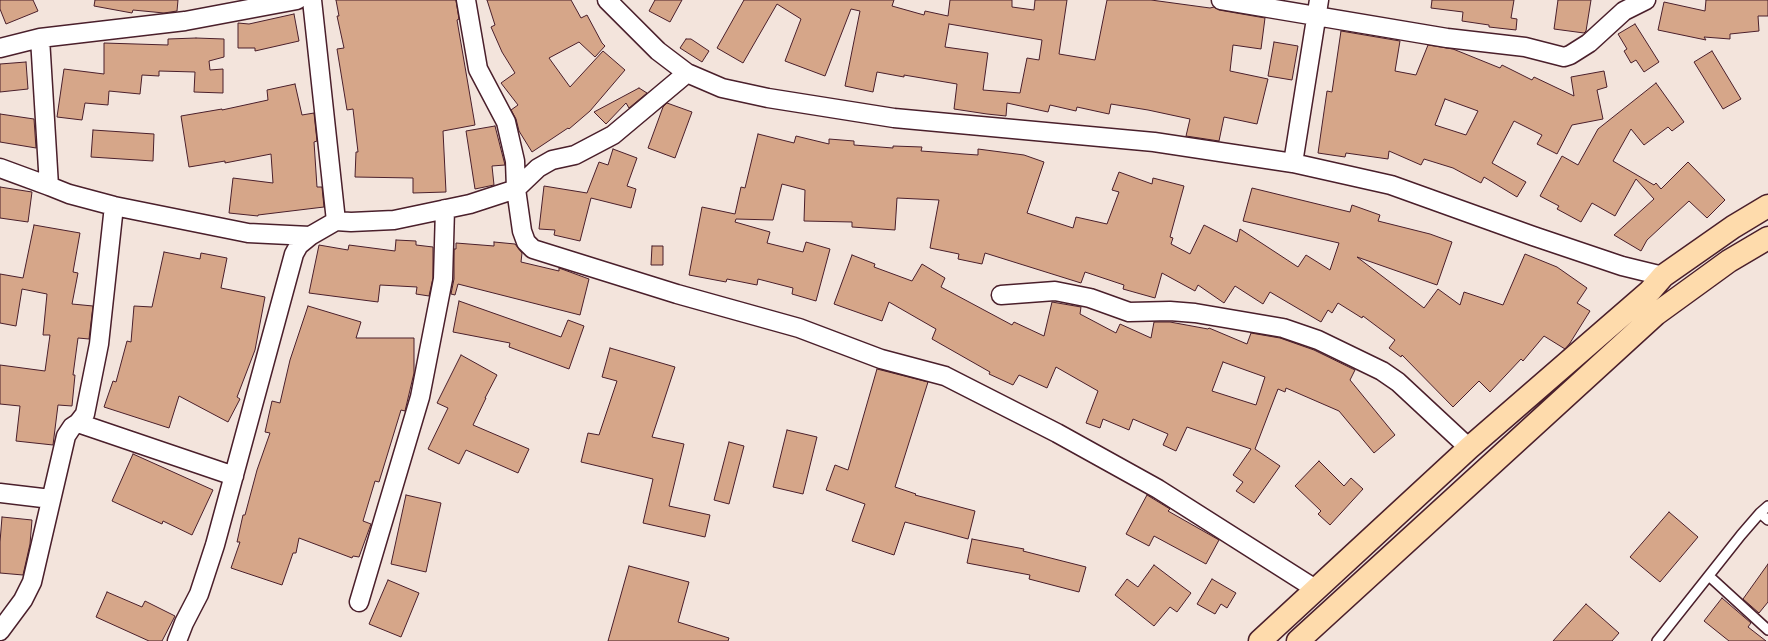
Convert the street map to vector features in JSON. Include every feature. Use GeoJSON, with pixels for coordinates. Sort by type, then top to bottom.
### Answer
{"type":"FeatureCollection","features":[{"type":"Feature","properties":{"kind":"main road"},"geometry":{"type":"LineString","coordinates":[[1260,641],[1318,590],[1469,448],[1650,291],[1663,276],[1733,226],[1768,206]]}},
{"type":"Feature","properties":{"kind":"main road"},"geometry":{"type":"LineString","coordinates":[[1298,641],[1656,314],[1729,261],[1768,238]]}},
{"type":"Feature","properties":{"kind":"street"},"geometry":{"type":"LineString","coordinates":[[0,48],[40,38],[185,21],[297,0]]}},
{"type":"Feature","properties":{"kind":"street"},"geometry":{"type":"LineString","coordinates":[[312,0],[336,221]]}},
{"type":"Feature","properties":{"kind":"street"},"geometry":{"type":"LineString","coordinates":[[466,0],[478,69],[506,122],[515,161],[516,189],[522,231],[526,242],[533,248],[670,292],[799,328],[881,359],[946,376],[1057,433],[1158,489],[1318,590]]}},
{"type":"Feature","properties":{"kind":"street"},"geometry":{"type":"LineString","coordinates":[[607,0],[658,51],[687,73],[722,88],[768,98],[894,118],[1154,142],[1293,164],[1391,185],[1532,236],[1622,266],[1663,276]]}},
{"type":"Feature","properties":{"kind":"street"},"geometry":{"type":"LineString","coordinates":[[1221,0],[1318,8],[1447,38],[1525,47],[1564,57],[1570,56],[1589,43],[1624,11],[1646,0]]}},
{"type":"Feature","properties":{"kind":"street"},"geometry":{"type":"LineString","coordinates":[[1293,164],[1318,8]]}},
{"type":"Feature","properties":{"kind":"street"},"geometry":{"type":"LineString","coordinates":[[40,38],[49,186]]}},
{"type":"Feature","properties":{"kind":"street"},"geometry":{"type":"LineString","coordinates":[[177,641],[184,623],[199,594],[215,544],[294,254],[299,245],[310,236],[336,221],[351,222],[394,220],[470,204],[516,189],[538,168],[552,160],[575,155],[613,135],[687,73]]}},
{"type":"Feature","properties":{"kind":"street"},"geometry":{"type":"LineString","coordinates":[[0,168],[69,194],[114,206],[248,233],[310,236]]}},
{"type":"Feature","properties":{"kind":"street"},"geometry":{"type":"LineString","coordinates":[[0,631],[22,600],[32,582],[66,436],[72,427],[78,423],[85,414],[99,344],[114,206]]}},
{"type":"Feature","properties":{"kind":"street"},"geometry":{"type":"LineString","coordinates":[[360,602],[420,397],[443,279],[444,209]]}},
{"type":"Feature","properties":{"kind":"street"},"geometry":{"type":"LineString","coordinates":[[1000,295],[1055,292],[1090,298],[1129,312],[1195,312],[1284,328],[1318,340],[1382,371],[1398,382],[1469,448]]}},
{"type":"Feature","properties":{"kind":"street"},"geometry":{"type":"LineString","coordinates":[[78,423],[234,476]]}},
{"type":"Feature","properties":{"kind":"street"},"geometry":{"type":"LineString","coordinates":[[0,493],[51,499]]}},
{"type":"Feature","properties":{"kind":"lane"},"geometry":{"type":"LineString","coordinates":[[1657,641],[1760,513],[1768,506]]}},
{"type":"Feature","properties":{"kind":"lane"},"geometry":{"type":"LineString","coordinates":[[1760,513],[1768,520]]}},
{"type":"Feature","properties":{"kind":"lane"},"geometry":{"type":"LineString","coordinates":[[1709,576],[1768,630]]}},
{"type":"Feature","properties":{"kind":"building"},"geometry":{"type":"Polygon","coordinates":[[[0,0],[33,0],[38,11],[6,24],[0,9],[0,0]]]}},
{"type":"Feature","properties":{"kind":"building"},"geometry":{"type":"Polygon","coordinates":[[[95,0],[178,0],[177,11],[164,13],[133,10],[132,13],[94,6],[95,0]]]}},
{"type":"Feature","properties":{"kind":"building"},"geometry":{"type":"Polygon","coordinates":[[[336,0],[456,0],[459,19],[457,20],[475,125],[443,131],[446,192],[413,193],[413,178],[355,177],[356,152],[358,152],[353,109],[347,110],[337,49],[344,48],[337,16],[339,16],[336,0]]]}},
{"type":"Feature","properties":{"kind":"building"},"geometry":{"type":"Polygon","coordinates":[[[487,0],[571,0],[581,18],[587,15],[605,46],[595,57],[579,42],[549,58],[570,87],[603,51],[625,70],[590,111],[569,129],[568,128],[532,152],[519,131],[516,119],[511,110],[518,105],[501,83],[515,73],[502,52],[491,27],[495,25],[487,0]]]}},
{"type":"Feature","properties":{"kind":"building"},"geometry":{"type":"Polygon","coordinates":[[[655,0],[682,0],[670,22],[649,11],[655,0]]]}},
{"type":"Feature","properties":{"kind":"building"},"geometry":{"type":"Polygon","coordinates":[[[744,0],[894,0],[892,6],[924,15],[925,11],[948,16],[950,0],[1012,0],[1012,7],[1034,10],[1035,0],[1067,0],[1059,54],[1095,60],[1107,0],[1151,0],[1210,8],[1214,7],[1219,10],[1265,18],[1261,49],[1233,45],[1230,71],[1268,79],[1257,124],[1224,117],[1219,141],[1186,136],[1190,119],[1111,104],[1109,114],[1077,107],[1076,111],[1050,105],[1048,112],[1007,103],[1006,116],[954,109],[957,84],[877,72],[873,92],[845,86],[860,11],[851,9],[825,76],[785,61],[801,19],[777,4],[743,63],[717,48],[744,0]],[[949,24],[945,47],[988,53],[983,90],[1020,93],[1027,58],[1039,60],[1042,40],[949,24]]]}},
{"type":"Feature","properties":{"kind":"building"},"geometry":{"type":"Polygon","coordinates":[[[1432,0],[1514,0],[1511,18],[1517,19],[1516,30],[1489,27],[1489,25],[1462,21],[1463,12],[1431,8],[1432,0]]]}},
{"type":"Feature","properties":{"kind":"building"},"geometry":{"type":"Polygon","coordinates":[[[1558,0],[1591,0],[1586,31],[1584,33],[1554,29],[1558,0]]]}},
{"type":"Feature","properties":{"kind":"building"},"geometry":{"type":"Polygon","coordinates":[[[1706,0],[1768,0],[1768,16],[1758,16],[1759,31],[1730,34],[1730,39],[1704,37],[1706,40],[1658,30],[1664,2],[1705,11],[1706,0]]]}},
{"type":"Feature","properties":{"kind":"building"},"geometry":{"type":"Polygon","coordinates":[[[294,14],[299,41],[255,51],[255,48],[238,48],[238,23],[249,24],[294,14]]]}},
{"type":"Feature","properties":{"kind":"building"},"geometry":{"type":"Polygon","coordinates":[[[1635,24],[1659,62],[1644,72],[1636,60],[1631,63],[1624,51],[1627,49],[1618,34],[1635,24]]]}},
{"type":"Feature","properties":{"kind":"building"},"geometry":{"type":"Polygon","coordinates":[[[1341,31],[1400,41],[1395,71],[1416,75],[1428,45],[1453,49],[1500,68],[1502,65],[1532,80],[1534,77],[1574,96],[1571,77],[1604,71],[1607,87],[1597,90],[1603,119],[1572,125],[1557,154],[1537,144],[1542,135],[1514,121],[1492,163],[1526,182],[1517,197],[1484,177],[1481,183],[1453,168],[1424,159],[1421,165],[1389,151],[1388,159],[1346,153],[1345,157],[1318,153],[1327,91],[1332,92],[1341,31]],[[1445,99],[1435,125],[1466,135],[1478,111],[1445,99]]]}},
{"type":"Feature","properties":{"kind":"building"},"geometry":{"type":"Polygon","coordinates":[[[168,39],[224,39],[224,57],[209,61],[210,70],[223,69],[223,93],[194,92],[195,72],[159,71],[159,76],[142,75],[140,94],[109,91],[108,105],[85,103],[82,120],[57,117],[64,69],[104,74],[104,43],[168,45],[168,39]]]}},
{"type":"Feature","properties":{"kind":"building"},"geometry":{"type":"Polygon","coordinates":[[[686,39],[691,39],[709,51],[702,62],[680,48],[686,39]]]}},
{"type":"Feature","properties":{"kind":"building"},"geometry":{"type":"Polygon","coordinates":[[[1274,42],[1298,46],[1292,80],[1268,76],[1274,42]]]}},
{"type":"Feature","properties":{"kind":"building"},"geometry":{"type":"Polygon","coordinates":[[[1712,51],[1741,99],[1723,109],[1694,62],[1712,51]]]}},
{"type":"Feature","properties":{"kind":"building"},"geometry":{"type":"Polygon","coordinates":[[[26,62],[28,89],[0,92],[0,64],[26,62]]]}},
{"type":"Feature","properties":{"kind":"building"},"geometry":{"type":"Polygon","coordinates":[[[1656,83],[1684,122],[1672,131],[1668,127],[1644,145],[1631,129],[1613,161],[1654,185],[1656,183],[1661,189],[1688,162],[1725,200],[1707,218],[1689,201],[1647,240],[1641,251],[1614,235],[1654,199],[1636,179],[1615,216],[1592,203],[1581,222],[1557,209],[1559,206],[1540,196],[1562,156],[1578,165],[1598,129],[1656,83]]]}},
{"type":"Feature","properties":{"kind":"building"},"geometry":{"type":"Polygon","coordinates":[[[295,84],[302,115],[314,113],[317,141],[314,142],[317,187],[322,187],[324,207],[258,216],[229,213],[233,178],[273,183],[271,154],[225,163],[225,161],[189,167],[181,116],[222,110],[268,100],[267,90],[295,84]]]}},
{"type":"Feature","properties":{"kind":"building"},"geometry":{"type":"Polygon","coordinates":[[[639,88],[647,93],[629,108],[626,103],[606,124],[594,112],[639,88]]]}},
{"type":"Feature","properties":{"kind":"building"},"geometry":{"type":"Polygon","coordinates":[[[667,103],[692,112],[675,158],[648,148],[663,107],[667,103]]]}},
{"type":"Feature","properties":{"kind":"building"},"geometry":{"type":"Polygon","coordinates":[[[0,114],[34,119],[36,148],[0,142],[0,114]]]}},
{"type":"Feature","properties":{"kind":"building"},"geometry":{"type":"Polygon","coordinates":[[[495,126],[505,165],[492,166],[494,185],[475,189],[466,131],[495,126]]]}},
{"type":"Feature","properties":{"kind":"building"},"geometry":{"type":"Polygon","coordinates":[[[93,130],[154,134],[153,161],[91,157],[93,130]]]}},
{"type":"Feature","properties":{"kind":"building"},"geometry":{"type":"Polygon","coordinates":[[[758,134],[794,143],[796,136],[829,144],[829,139],[854,141],[854,145],[893,148],[893,146],[922,147],[921,151],[978,155],[978,149],[1024,155],[1044,162],[1027,213],[1073,228],[1076,217],[1107,224],[1119,192],[1112,190],[1119,172],[1152,184],[1153,178],[1184,186],[1170,237],[1173,238],[1171,244],[1190,254],[1204,225],[1237,242],[1240,229],[1298,267],[1306,255],[1330,270],[1339,243],[1243,221],[1252,188],[1350,212],[1352,205],[1380,215],[1378,221],[1430,234],[1452,242],[1437,285],[1357,257],[1424,308],[1438,289],[1460,305],[1464,292],[1503,305],[1525,254],[1557,267],[1587,288],[1577,303],[1590,311],[1565,349],[1544,336],[1523,361],[1521,359],[1490,392],[1479,381],[1453,407],[1402,355],[1401,357],[1389,348],[1395,340],[1363,316],[1362,318],[1338,303],[1332,313],[1328,310],[1321,322],[1270,292],[1263,304],[1235,286],[1224,303],[1198,285],[1195,291],[1162,273],[1155,298],[1123,289],[1124,285],[1085,272],[1081,283],[985,253],[982,264],[958,259],[959,254],[930,248],[939,200],[897,198],[895,230],[852,227],[852,222],[804,221],[805,190],[782,184],[773,220],[736,219],[735,222],[770,232],[767,243],[803,252],[806,242],[830,249],[816,301],[792,294],[793,288],[758,279],[757,285],[727,279],[726,282],[689,275],[702,207],[735,214],[741,187],[745,188],[758,134]]]}},
{"type":"Feature","properties":{"kind":"building"},"geometry":{"type":"Polygon","coordinates":[[[613,149],[637,158],[627,186],[636,189],[631,208],[591,198],[580,241],[554,235],[555,230],[539,229],[544,186],[587,193],[599,162],[608,165],[613,149]]]}},
{"type":"Feature","properties":{"kind":"building"},"geometry":{"type":"Polygon","coordinates":[[[0,187],[32,192],[28,222],[0,218],[0,187]]]}},
{"type":"Feature","properties":{"kind":"building"},"geometry":{"type":"Polygon","coordinates":[[[34,225],[80,233],[73,272],[78,273],[72,304],[93,306],[89,339],[78,338],[73,375],[75,375],[72,406],[58,405],[53,445],[16,441],[20,406],[0,404],[0,365],[45,371],[50,335],[43,335],[47,294],[22,289],[16,326],[0,323],[0,274],[23,278],[34,225]]]}},
{"type":"Feature","properties":{"kind":"building"},"geometry":{"type":"Polygon","coordinates":[[[396,240],[416,241],[416,245],[433,247],[433,278],[429,296],[416,294],[417,287],[380,285],[378,302],[309,293],[319,245],[348,250],[349,245],[395,251],[396,240]]]}},
{"type":"Feature","properties":{"kind":"building"},"geometry":{"type":"Polygon","coordinates":[[[494,242],[515,244],[522,253],[521,262],[559,271],[559,268],[589,279],[580,315],[458,284],[455,295],[451,294],[454,279],[454,249],[456,249],[456,243],[494,246],[494,242]]]}},
{"type":"Feature","properties":{"kind":"building"},"geometry":{"type":"Polygon","coordinates":[[[652,246],[663,246],[663,265],[651,265],[652,246]]]}},
{"type":"Feature","properties":{"kind":"building"},"geometry":{"type":"Polygon","coordinates":[[[164,252],[200,259],[201,253],[227,258],[221,288],[265,297],[255,350],[237,397],[240,399],[228,422],[179,396],[169,428],[104,407],[113,381],[116,382],[127,341],[131,342],[134,306],[152,307],[164,252]]]}},
{"type":"Feature","properties":{"kind":"building"},"geometry":{"type":"Polygon","coordinates":[[[852,255],[875,264],[874,267],[912,281],[922,264],[945,278],[941,287],[1012,325],[1014,322],[1044,336],[1052,302],[1081,307],[1080,314],[1116,333],[1120,324],[1151,338],[1154,322],[1170,322],[1209,328],[1247,344],[1251,333],[1280,338],[1314,350],[1355,370],[1350,380],[1395,435],[1374,453],[1339,411],[1286,388],[1285,392],[1278,389],[1255,449],[1280,466],[1254,503],[1236,491],[1243,482],[1233,475],[1251,449],[1187,427],[1176,451],[1163,445],[1168,434],[1133,419],[1129,430],[1103,419],[1100,428],[1086,423],[1098,391],[1056,367],[1047,388],[1019,375],[1013,385],[989,374],[990,372],[932,339],[936,329],[889,302],[882,321],[834,304],[852,255]],[[1223,362],[1212,391],[1256,405],[1265,377],[1223,362]]]}},
{"type":"Feature","properties":{"kind":"building"},"geometry":{"type":"Polygon","coordinates":[[[459,301],[561,337],[568,320],[584,326],[569,369],[509,347],[510,343],[453,332],[459,301]]]}},
{"type":"Feature","properties":{"kind":"building"},"geometry":{"type":"Polygon","coordinates":[[[308,306],[361,322],[356,338],[414,338],[414,373],[405,411],[401,410],[379,482],[375,481],[363,521],[371,524],[359,557],[353,556],[352,558],[299,538],[296,553],[293,553],[282,585],[231,568],[240,542],[237,542],[243,515],[245,515],[257,470],[270,433],[265,432],[272,401],[280,403],[290,360],[308,306]]]}},
{"type":"Feature","properties":{"kind":"building"},"geometry":{"type":"Polygon","coordinates":[[[610,348],[675,367],[652,437],[684,444],[669,506],[710,515],[705,537],[643,523],[653,479],[581,462],[588,433],[599,435],[617,381],[602,377],[610,348]]]}},
{"type":"Feature","properties":{"kind":"building"},"geometry":{"type":"Polygon","coordinates":[[[461,355],[497,375],[473,425],[529,449],[518,473],[466,450],[459,464],[428,449],[448,408],[437,403],[461,355]]]}},
{"type":"Feature","properties":{"kind":"building"},"geometry":{"type":"Polygon","coordinates":[[[877,369],[928,382],[895,487],[916,494],[915,495],[975,511],[968,539],[905,522],[894,555],[852,541],[865,504],[826,490],[835,465],[848,470],[877,369]]]}},
{"type":"Feature","properties":{"kind":"building"},"geometry":{"type":"Polygon","coordinates":[[[787,430],[817,437],[803,494],[773,487],[787,430]]]}},
{"type":"Feature","properties":{"kind":"building"},"geometry":{"type":"Polygon","coordinates":[[[729,442],[744,446],[729,504],[714,500],[729,442]]]}},
{"type":"Feature","properties":{"kind":"building"},"geometry":{"type":"Polygon","coordinates":[[[133,454],[213,490],[192,535],[163,521],[162,524],[112,501],[133,454]]]}},
{"type":"Feature","properties":{"kind":"building"},"geometry":{"type":"Polygon","coordinates":[[[1319,461],[1344,486],[1351,478],[1363,489],[1330,525],[1318,514],[1321,511],[1295,486],[1319,461]]]}},
{"type":"Feature","properties":{"kind":"building"},"geometry":{"type":"Polygon","coordinates":[[[406,495],[441,503],[426,572],[391,564],[406,495]]]}},
{"type":"Feature","properties":{"kind":"building"},"geometry":{"type":"Polygon","coordinates":[[[1147,495],[1170,509],[1168,511],[1219,540],[1206,564],[1154,536],[1149,546],[1126,534],[1147,495]]]}},
{"type":"Feature","properties":{"kind":"building"},"geometry":{"type":"Polygon","coordinates":[[[1669,512],[1698,537],[1660,582],[1630,557],[1669,512]]]}},
{"type":"Feature","properties":{"kind":"building"},"geometry":{"type":"Polygon","coordinates":[[[2,517],[32,520],[30,544],[23,575],[0,573],[2,517]]]}},
{"type":"Feature","properties":{"kind":"building"},"geometry":{"type":"Polygon","coordinates":[[[972,539],[1024,549],[1023,551],[1086,567],[1079,592],[1029,579],[1030,575],[967,563],[972,539]]]}},
{"type":"Feature","properties":{"kind":"building"},"geometry":{"type":"Polygon","coordinates":[[[1768,564],[1768,602],[1759,613],[1743,599],[1768,564]]]}},
{"type":"Feature","properties":{"kind":"building"},"geometry":{"type":"Polygon","coordinates":[[[1154,565],[1191,593],[1177,612],[1170,607],[1154,626],[1115,595],[1127,579],[1138,587],[1154,565]]]}},
{"type":"Feature","properties":{"kind":"building"},"geometry":{"type":"Polygon","coordinates":[[[629,566],[689,582],[678,622],[729,638],[728,641],[608,641],[629,566]]]}},
{"type":"Feature","properties":{"kind":"building"},"geometry":{"type":"Polygon","coordinates":[[[1212,579],[1236,593],[1227,608],[1221,604],[1215,614],[1197,604],[1212,579]]]}},
{"type":"Feature","properties":{"kind":"building"},"geometry":{"type":"Polygon","coordinates":[[[388,580],[419,593],[401,637],[369,624],[388,580]]]}},
{"type":"Feature","properties":{"kind":"building"},"geometry":{"type":"Polygon","coordinates":[[[107,592],[142,607],[145,601],[175,616],[162,641],[149,641],[96,617],[107,592]]]}},
{"type":"Feature","properties":{"kind":"building"},"geometry":{"type":"Polygon","coordinates":[[[1722,598],[1751,623],[1748,627],[1766,641],[1729,641],[1704,621],[1722,598]]]}},
{"type":"Feature","properties":{"kind":"building"},"geometry":{"type":"Polygon","coordinates":[[[1586,604],[1619,633],[1612,641],[1553,641],[1586,604]]]}}]}
